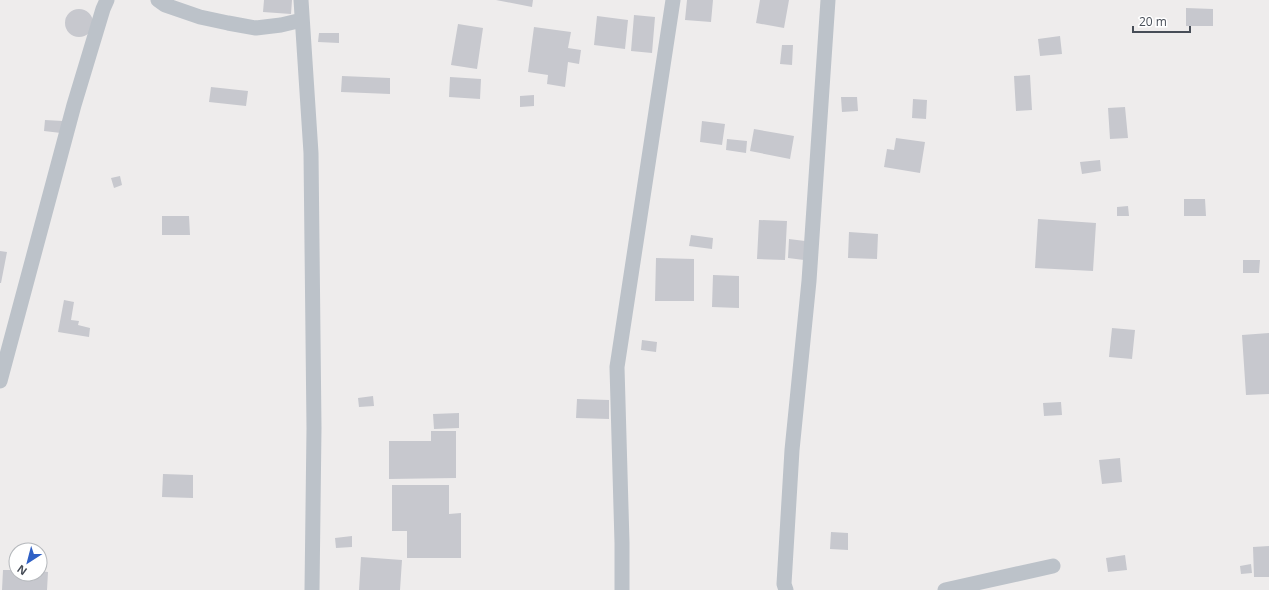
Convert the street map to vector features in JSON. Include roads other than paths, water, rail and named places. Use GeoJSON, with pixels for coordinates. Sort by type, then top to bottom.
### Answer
{"type":"FeatureCollection","features":[{"type":"Feature","properties":{"kind":"street"},"geometry":{"type":"LineString","coordinates":[[0,381],[74,105],[105,5],[119,0]]}},
{"type":"Feature","properties":{"kind":"street"},"geometry":{"type":"LineString","coordinates":[[158,0],[165,5],[200,17],[256,28],[281,25],[302,20]]}},
{"type":"Feature","properties":{"kind":"street"},"geometry":{"type":"LineString","coordinates":[[301,0],[311,153],[314,428],[312,590]]}},
{"type":"Feature","properties":{"kind":"street"},"geometry":{"type":"LineString","coordinates":[[622,590],[617,367],[673,0]]}},
{"type":"Feature","properties":{"kind":"street"},"geometry":{"type":"LineString","coordinates":[[786,590],[784,584],[792,450],[809,281],[828,0]]}},
{"type":"Feature","properties":{"kind":"street"},"geometry":{"type":"LineString","coordinates":[[945,590],[1053,566]]}}]}
